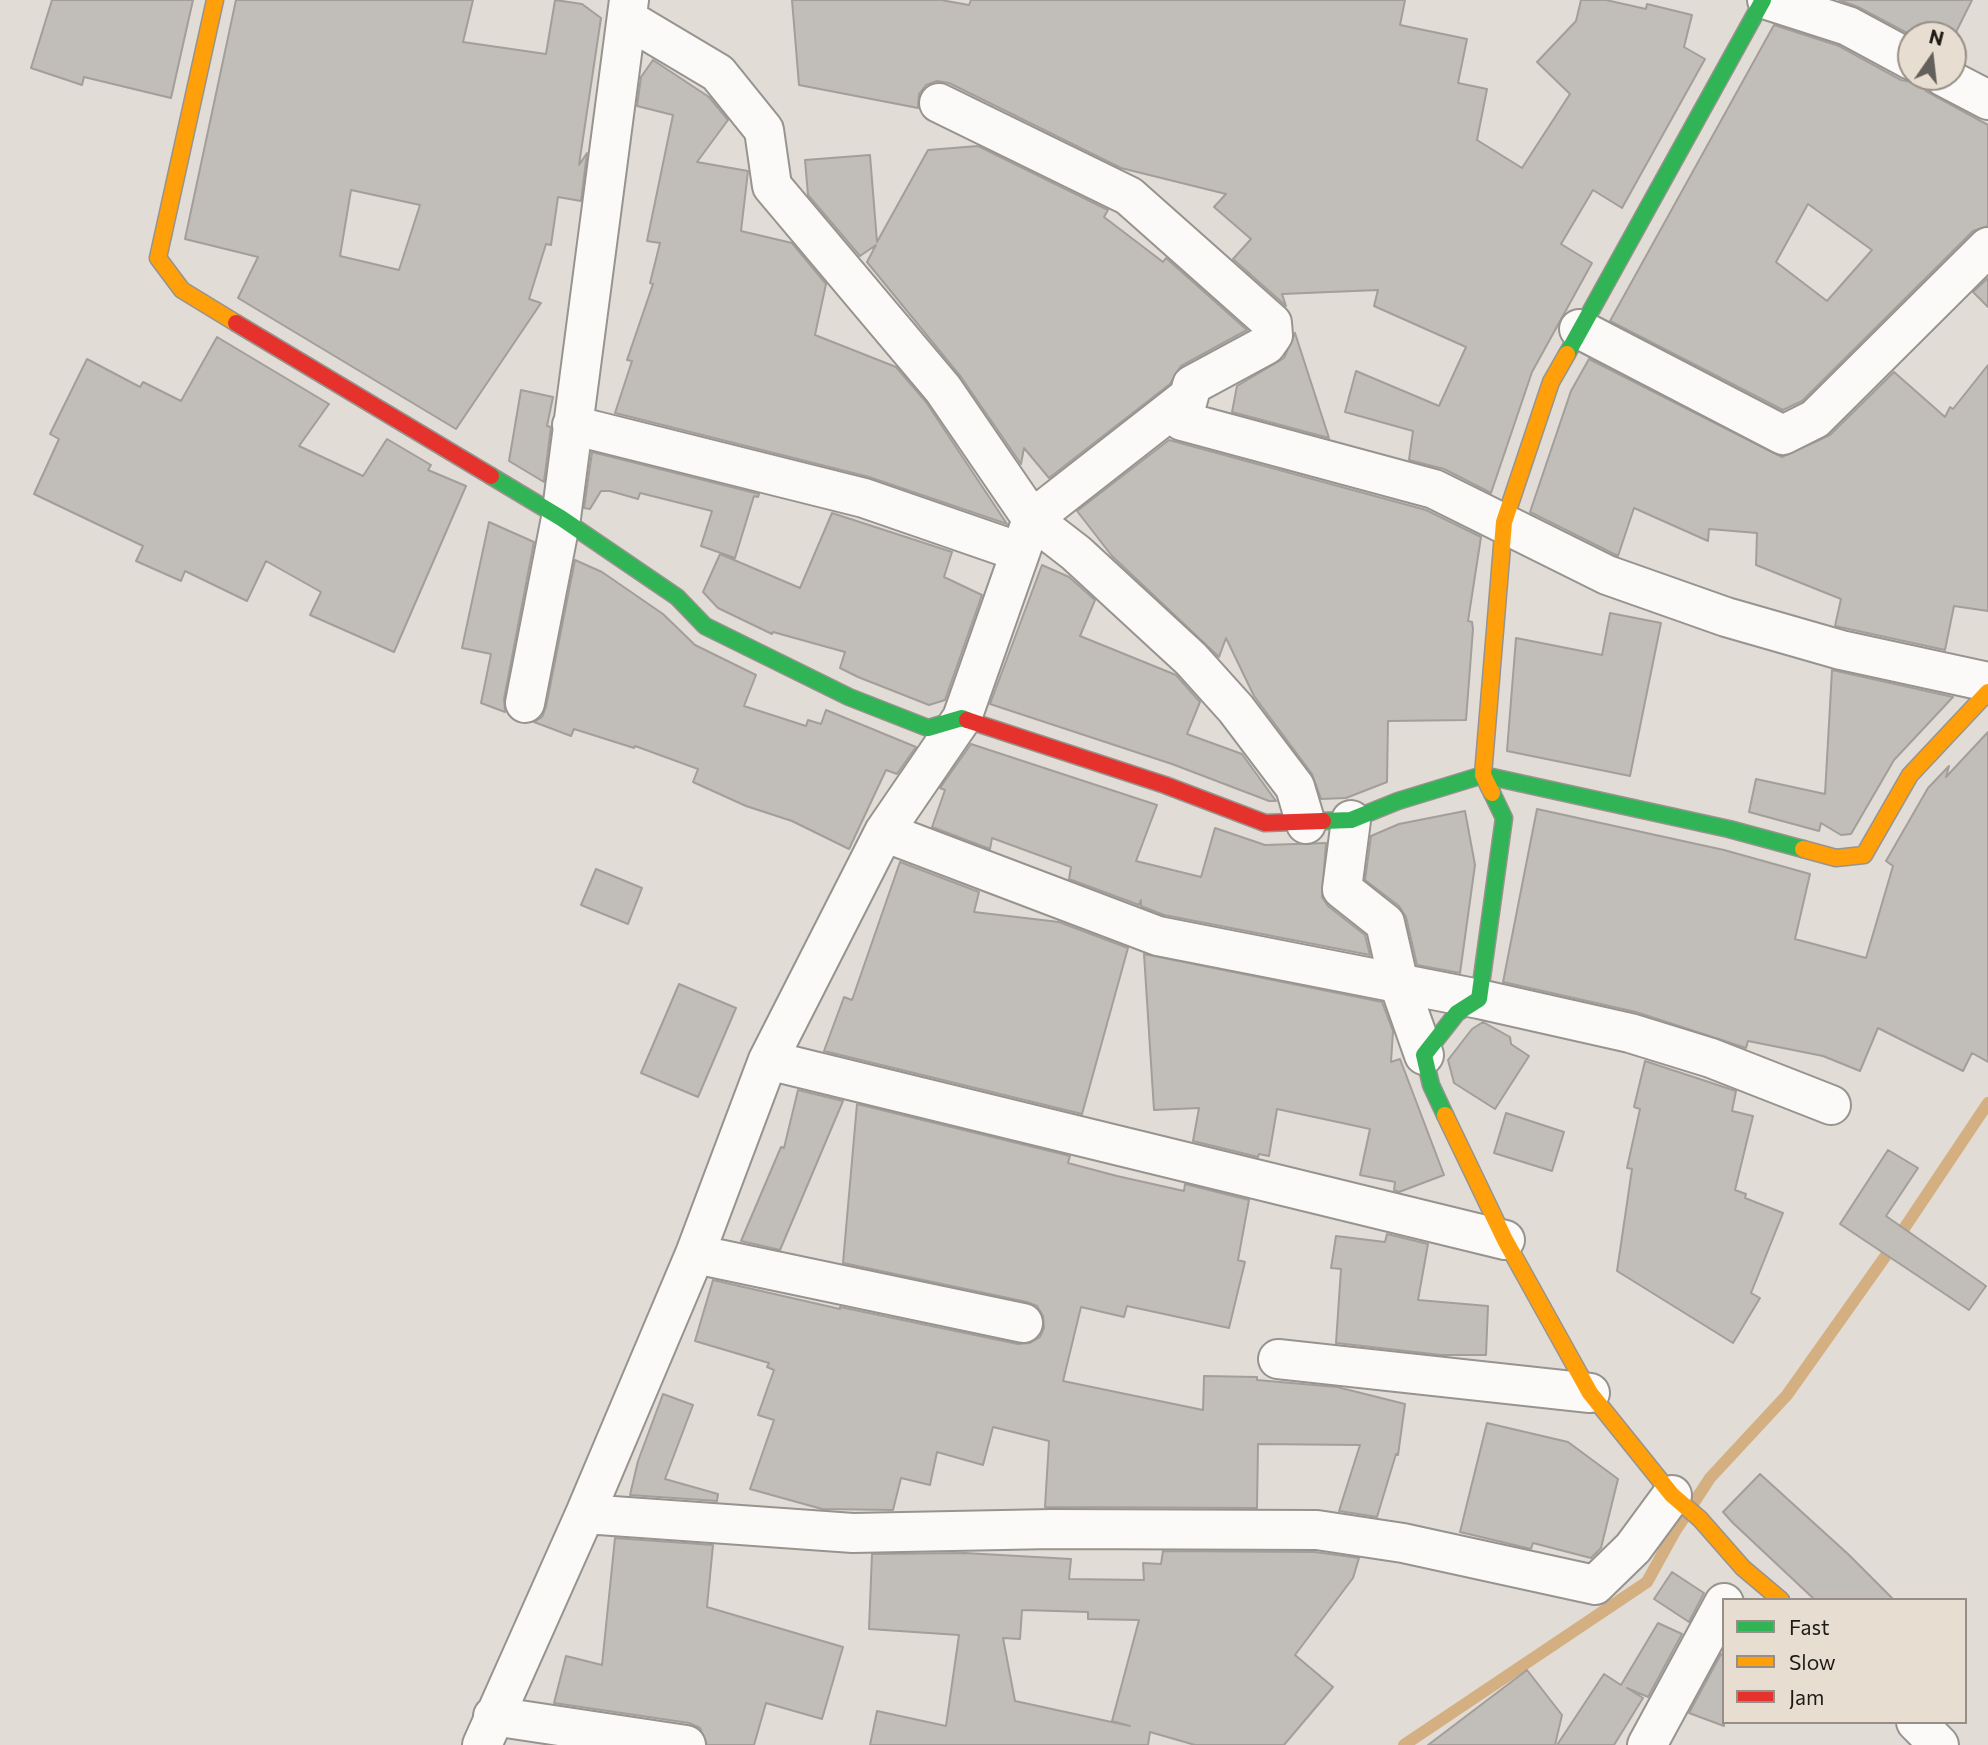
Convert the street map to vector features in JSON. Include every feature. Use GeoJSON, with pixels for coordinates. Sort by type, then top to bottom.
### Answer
{"type":"FeatureCollection","features":[{"type":"Feature","properties":{"kind":"street"},"geometry":{"type":"LineString","coordinates":[[215,0],[158,258],[183,290],[561,519],[677,597],[705,626],[849,697],[928,728],[962,718],[1164,785],[1265,823],[1306,824],[1351,820],[1398,801],[1483,775],[1729,829],[1836,858],[1864,855],[1910,775],[1988,692]]}},
{"type":"Feature","properties":{"kind":"street"},"geometry":{"type":"LineString","coordinates":[[1424,1055],[1457,1013],[1479,999],[1504,817],[1483,775],[1504,522],[1551,382],[1765,0],[1848,26],[1897,52]]}},
{"type":"Feature","properties":{"kind":"street"},"geometry":{"type":"LineString","coordinates":[[526,703],[561,519],[629,10],[718,73],[764,130],[772,186],[943,389],[1026,536]]}},
{"type":"Feature","properties":{"kind":"street"},"geometry":{"type":"LineString","coordinates":[[1967,89],[1988,100]]}},
{"type":"Feature","properties":{"kind":"street"},"geometry":{"type":"LineString","coordinates":[[939,103],[1129,196],[1272,323],[1273,335],[1266,345],[1192,385],[1182,421],[1434,489],[1607,575],[1726,617],[1841,650],[1988,681]]}},
{"type":"Feature","properties":{"kind":"street"},"geometry":{"type":"LineString","coordinates":[[1579,329],[1783,435],[1815,419],[1988,247]]}},
{"type":"Feature","properties":{"kind":"street"},"geometry":{"type":"LineString","coordinates":[[686,1745],[488,1731],[585,1514],[695,1254],[768,1060],[884,832],[962,718],[1026,536],[1188,397]]}},
{"type":"Feature","properties":{"kind":"street"},"geometry":{"type":"LineString","coordinates":[[572,425],[1026,536],[1076,553],[1172,642],[1227,699],[1295,787],[1306,824]]}},
{"type":"Feature","properties":{"kind":"street"},"geometry":{"type":"LineString","coordinates":[[1351,820],[1342,889],[1385,923],[1399,984],[1424,1055],[1431,1085],[1505,1240],[1590,1393],[1684,1506],[1731,1590],[1771,1598]]}},
{"type":"Feature","properties":{"kind":"street"},"geometry":{"type":"LineString","coordinates":[[884,832],[1012,883],[1158,936],[1479,999],[1664,1044],[1711,1058],[1831,1105]]}},
{"type":"Feature","properties":{"kind":"street"},"geometry":{"type":"LineString","coordinates":[[768,1060],[1505,1240]]}},
{"type":"Feature","properties":{"kind":"street"},"geometry":{"type":"LineString","coordinates":[[695,1254],[1023,1323]]}},
{"type":"Feature","properties":{"kind":"street"},"geometry":{"type":"LineString","coordinates":[[1278,1359],[1590,1393]]}},
{"type":"Feature","properties":{"kind":"street"},"geometry":{"type":"LineString","coordinates":[[585,1514],[853,1533],[1052,1529],[1317,1530],[1403,1543],[1595,1585],[1633,1548],[1684,1506]]}},
{"type":"Feature","properties":{"kind":"street"},"geometry":{"type":"LineString","coordinates":[[1647,1745],[1722,1607]]}},
{"type":"Feature","properties":{"kind":"street"},"geometry":{"type":"LineString","coordinates":[[1918,1724],[1940,1745]]}},
{"type":"Feature","properties":{"kind":"building"},"geometry":{"type":"Polygon","coordinates":[[[52,0],[193,0],[171,98],[84,77],[82,85],[31,68],[52,0]]]}},
{"type":"Feature","properties":{"kind":"building"},"geometry":{"type":"Polygon","coordinates":[[[236,0],[473,0],[463,42],[546,54],[555,0],[582,4],[601,18],[579,165],[587,153],[581,201],[558,197],[551,245],[546,244],[529,299],[541,303],[456,429],[238,298],[258,257],[185,239],[236,0]],[[351,190],[340,256],[399,270],[420,205],[351,190]]]}},
{"type":"Feature","properties":{"kind":"building"},"geometry":{"type":"Polygon","coordinates":[[[792,0],[941,0],[969,5],[971,0],[1405,0],[1400,25],[1467,39],[1458,83],[1487,89],[1477,140],[1522,168],[1570,94],[1537,62],[1576,21],[1581,0],[1606,0],[1646,9],[1647,4],[1692,15],[1684,47],[1705,59],[1622,208],[1593,190],[1561,244],[1592,263],[1532,372],[1491,493],[1444,469],[1409,460],[1413,431],[1345,412],[1356,371],[1439,406],[1466,347],[1374,306],[1378,290],[1282,294],[1286,306],[1233,259],[1251,239],[1214,207],[1226,194],[1121,168],[949,83],[937,81],[926,85],[919,94],[918,108],[799,85],[792,0]]]}},
{"type":"Feature","properties":{"kind":"building"},"geometry":{"type":"Polygon","coordinates":[[[1839,0],[1972,0],[1962,21],[1897,21],[1897,28],[1839,0]]]}},
{"type":"Feature","properties":{"kind":"building"},"geometry":{"type":"Polygon","coordinates":[[[1774,25],[1839,46],[1897,78],[1897,91],[1926,91],[1988,125],[1988,226],[1973,231],[1802,401],[1783,410],[1610,321],[1774,25]],[[1808,204],[1776,262],[1827,301],[1872,250],[1808,204]]]}},
{"type":"Feature","properties":{"kind":"building"},"geometry":{"type":"Polygon","coordinates":[[[653,60],[709,97],[728,120],[697,162],[748,171],[741,231],[792,243],[826,284],[815,335],[896,367],[926,402],[1007,524],[869,477],[615,413],[632,361],[627,360],[653,284],[650,283],[660,243],[647,241],[673,115],[637,106],[641,77],[653,60]]]}},
{"type":"Feature","properties":{"kind":"building"},"geometry":{"type":"Polygon","coordinates":[[[978,146],[1108,210],[1104,217],[1163,262],[1166,258],[1247,330],[1181,366],[1170,384],[1049,478],[1024,448],[1021,464],[961,377],[867,262],[876,245],[860,256],[808,195],[805,160],[870,155],[877,242],[928,150],[978,146]]]}},
{"type":"Feature","properties":{"kind":"building"},"geometry":{"type":"Polygon","coordinates":[[[1988,278],[1988,307],[1973,292],[1988,278]]]}},
{"type":"Feature","properties":{"kind":"building"},"geometry":{"type":"Polygon","coordinates":[[[1295,333],[1329,438],[1232,412],[1237,386],[1284,358],[1295,333]]]}},
{"type":"Feature","properties":{"kind":"building"},"geometry":{"type":"Polygon","coordinates":[[[217,337],[329,404],[299,446],[363,476],[387,439],[431,465],[428,470],[466,486],[394,652],[310,615],[321,592],[266,561],[247,601],[185,571],[181,581],[136,561],[143,546],[34,494],[59,439],[50,434],[87,359],[140,387],[143,382],[181,401],[217,337]]]}},
{"type":"Feature","properties":{"kind":"building"},"geometry":{"type":"Polygon","coordinates":[[[1589,359],[1782,457],[1830,435],[1894,372],[1945,417],[1950,407],[1953,409],[1988,365],[1988,611],[1954,606],[1945,650],[1835,626],[1841,599],[1756,565],[1757,533],[1709,529],[1708,541],[1634,508],[1618,556],[1530,512],[1571,391],[1589,359]]]}},
{"type":"Feature","properties":{"kind":"building"},"geometry":{"type":"Polygon","coordinates":[[[521,390],[553,397],[547,426],[551,427],[544,482],[509,461],[521,390]]]}},
{"type":"Feature","properties":{"kind":"building"},"geometry":{"type":"Polygon","coordinates":[[[1169,440],[1426,510],[1481,537],[1468,621],[1472,622],[1473,629],[1466,720],[1388,721],[1387,782],[1346,798],[1321,799],[1312,774],[1254,696],[1226,638],[1219,657],[1112,556],[1077,511],[1169,440]]]}},
{"type":"Feature","properties":{"kind":"building"},"geometry":{"type":"Polygon","coordinates":[[[592,452],[759,494],[758,497],[754,496],[735,558],[701,546],[712,511],[640,493],[638,499],[610,491],[601,491],[590,509],[584,508],[592,452]]]}},
{"type":"Feature","properties":{"kind":"building"},"geometry":{"type":"Polygon","coordinates":[[[832,513],[952,552],[944,577],[982,595],[945,700],[929,705],[858,677],[840,668],[845,652],[773,632],[772,634],[718,608],[703,592],[720,554],[800,588],[832,513]]]}},
{"type":"Feature","properties":{"kind":"building"},"geometry":{"type":"Polygon","coordinates":[[[489,522],[534,542],[504,699],[505,712],[481,703],[491,654],[462,648],[489,522]]]}},
{"type":"Feature","properties":{"kind":"building"},"geometry":{"type":"Polygon","coordinates":[[[575,560],[602,572],[663,614],[695,645],[756,675],[744,706],[806,726],[808,720],[821,724],[826,710],[916,747],[897,774],[886,770],[849,849],[792,821],[746,806],[693,782],[698,769],[635,746],[634,748],[574,729],[571,736],[534,722],[542,717],[546,707],[575,560]]]}},
{"type":"Feature","properties":{"kind":"building"},"geometry":{"type":"Polygon","coordinates":[[[1042,565],[1069,577],[1095,600],[1080,636],[1176,675],[1200,702],[1187,734],[1242,754],[1276,801],[1269,801],[1172,764],[990,704],[1042,565]]]}},
{"type":"Feature","properties":{"kind":"building"},"geometry":{"type":"Polygon","coordinates":[[[1610,613],[1661,623],[1630,776],[1507,751],[1516,638],[1602,655],[1610,613]]]}},
{"type":"Feature","properties":{"kind":"building"},"geometry":{"type":"Polygon","coordinates":[[[1832,670],[1953,697],[1894,760],[1851,834],[1841,835],[1821,823],[1819,831],[1749,812],[1756,779],[1825,794],[1832,670]]]}},
{"type":"Feature","properties":{"kind":"building"},"geometry":{"type":"Polygon","coordinates":[[[1988,732],[1988,1062],[1972,1053],[1963,1071],[1878,1028],[1860,1071],[1823,1056],[1748,1041],[1746,1048],[1636,1012],[1503,982],[1537,809],[1724,850],[1810,874],[1795,939],[1866,958],[1893,866],[1886,861],[1928,788],[1949,766],[1946,777],[1988,732]]]}},
{"type":"Feature","properties":{"kind":"building"},"geometry":{"type":"Polygon","coordinates":[[[971,744],[1157,805],[1136,861],[1201,877],[1215,828],[1265,845],[1326,843],[1322,897],[1328,906],[1365,935],[1370,955],[1164,915],[1141,906],[1141,900],[1139,905],[1069,879],[1071,867],[992,838],[990,849],[932,827],[945,790],[940,788],[971,744]]]}},
{"type":"Feature","properties":{"kind":"building"},"geometry":{"type":"Polygon","coordinates":[[[1465,811],[1475,865],[1460,973],[1417,965],[1406,917],[1399,906],[1365,880],[1371,836],[1399,824],[1465,811]]]}},
{"type":"Feature","properties":{"kind":"building"},"geometry":{"type":"Polygon","coordinates":[[[900,862],[979,892],[974,912],[1059,922],[1128,948],[1082,1114],[824,1051],[844,997],[852,1000],[900,862]]]}},
{"type":"Feature","properties":{"kind":"building"},"geometry":{"type":"Polygon","coordinates":[[[596,869],[642,888],[628,924],[581,905],[596,869]]]}},
{"type":"Feature","properties":{"kind":"building"},"geometry":{"type":"Polygon","coordinates":[[[1144,954],[1382,1002],[1393,1031],[1391,1062],[1400,1059],[1444,1175],[1399,1192],[1394,1190],[1395,1182],[1360,1175],[1370,1129],[1277,1109],[1269,1156],[1259,1154],[1258,1157],[1193,1141],[1199,1108],[1154,1110],[1144,954]]]}},
{"type":"Feature","properties":{"kind":"building"},"geometry":{"type":"Polygon","coordinates":[[[679,984],[736,1008],[698,1097],[641,1073],[679,984]]]}},
{"type":"Feature","properties":{"kind":"building"},"geometry":{"type":"Polygon","coordinates":[[[1483,1022],[1510,1037],[1511,1044],[1529,1056],[1495,1109],[1454,1083],[1448,1060],[1472,1029],[1483,1022]]]}},
{"type":"Feature","properties":{"kind":"building"},"geometry":{"type":"Polygon","coordinates":[[[1645,1061],[1736,1091],[1732,1111],[1753,1116],[1735,1190],[1746,1194],[1745,1198],[1783,1213],[1751,1293],[1760,1298],[1733,1343],[1617,1271],[1632,1169],[1627,1168],[1640,1109],[1634,1107],[1645,1061]]]}},
{"type":"Feature","properties":{"kind":"building"},"geometry":{"type":"Polygon","coordinates":[[[798,1090],[843,1101],[780,1250],[741,1241],[781,1147],[784,1148],[798,1090]]]}},
{"type":"Feature","properties":{"kind":"building"},"geometry":{"type":"Polygon","coordinates":[[[857,1104],[1070,1156],[1068,1163],[1117,1176],[1184,1191],[1185,1184],[1249,1200],[1238,1260],[1245,1262],[1229,1328],[1127,1306],[1124,1317],[1081,1307],[1063,1381],[1203,1410],[1204,1376],[1257,1377],[1257,1380],[1337,1387],[1405,1404],[1398,1455],[1396,1454],[1377,1517],[1339,1511],[1360,1445],[1258,1444],[1257,1508],[1045,1507],[1049,1441],[993,1427],[983,1465],[937,1452],[930,1485],[901,1478],[893,1510],[822,1509],[750,1489],[774,1420],[758,1415],[774,1370],[767,1367],[769,1363],[695,1341],[713,1280],[840,1309],[1018,1344],[1030,1343],[1040,1337],[1044,1328],[1043,1316],[1037,1306],[1027,1302],[843,1263],[857,1104]]]}},
{"type":"Feature","properties":{"kind":"building"},"geometry":{"type":"Polygon","coordinates":[[[1506,1113],[1564,1132],[1552,1171],[1494,1153],[1506,1113]]]}},
{"type":"Feature","properties":{"kind":"building"},"geometry":{"type":"Polygon","coordinates":[[[1888,1150],[1918,1168],[1886,1216],[1986,1286],[1969,1310],[1840,1224],[1888,1150]]]}},
{"type":"Feature","properties":{"kind":"building"},"geometry":{"type":"Polygon","coordinates":[[[1387,1234],[1428,1244],[1418,1300],[1488,1306],[1486,1355],[1441,1355],[1336,1343],[1341,1269],[1331,1268],[1336,1236],[1385,1242],[1387,1234]]]}},
{"type":"Feature","properties":{"kind":"building"},"geometry":{"type":"Polygon","coordinates":[[[663,1394],[693,1405],[665,1479],[718,1494],[717,1501],[630,1495],[638,1461],[663,1394]]]}},
{"type":"Feature","properties":{"kind":"building"},"geometry":{"type":"Polygon","coordinates":[[[1487,1423],[1568,1442],[1618,1479],[1601,1548],[1591,1558],[1533,1543],[1531,1549],[1460,1532],[1487,1423]]]}},
{"type":"Feature","properties":{"kind":"building"},"geometry":{"type":"Polygon","coordinates":[[[1760,1474],[1892,1598],[1813,1598],[1723,1512],[1760,1474]]]}},
{"type":"Feature","properties":{"kind":"building"},"geometry":{"type":"Polygon","coordinates":[[[615,1538],[713,1545],[707,1607],[843,1647],[822,1719],[766,1703],[754,1745],[707,1745],[700,1728],[689,1723],[554,1703],[566,1656],[602,1665],[615,1538]]]}},
{"type":"Feature","properties":{"kind":"building"},"geometry":{"type":"Polygon","coordinates":[[[1163,1551],[1315,1552],[1359,1558],[1353,1578],[1295,1655],[1333,1687],[1284,1745],[1195,1745],[1150,1732],[1148,1745],[870,1745],[877,1711],[946,1726],[959,1635],[869,1629],[872,1554],[965,1553],[1071,1559],[1069,1579],[1144,1580],[1143,1563],[1161,1564],[1163,1551]],[[1022,1610],[1020,1639],[1003,1638],[1015,1701],[1130,1726],[1112,1721],[1139,1620],[1088,1619],[1088,1612],[1022,1610]]]}},
{"type":"Feature","properties":{"kind":"building"},"geometry":{"type":"Polygon","coordinates":[[[1672,1572],[1704,1593],[1689,1622],[1654,1599],[1672,1572]]]}},
{"type":"Feature","properties":{"kind":"building"},"geometry":{"type":"Polygon","coordinates":[[[1658,1623],[1682,1634],[1648,1697],[1627,1688],[1643,1698],[1614,1745],[1557,1745],[1604,1674],[1621,1685],[1658,1623]]]}},
{"type":"Feature","properties":{"kind":"building"},"geometry":{"type":"Polygon","coordinates":[[[1721,1654],[1722,1654],[1724,1726],[1689,1713],[1721,1654]]]}},
{"type":"Feature","properties":{"kind":"building"},"geometry":{"type":"Polygon","coordinates":[[[1527,1670],[1562,1715],[1555,1745],[1428,1745],[1527,1670]]]}},
{"type":"Feature","properties":{"kind":"waterway"},"geometry":{"type":"LineString","coordinates":[[1404,1745],[1647,1582],[1674,1533],[1710,1478],[1787,1395],[1887,1254],[1988,1103]]}},
{"type":"Feature","properties":{"kind":"traffic: fast"},"geometry":{"type":"LineString","coordinates":[[1567,354],[1763,0]]}},
{"type":"Feature","properties":{"kind":"traffic: fast"},"geometry":{"type":"LineString","coordinates":[[491,476],[561,518],[677,597],[705,626],[849,697],[928,728],[962,718],[967,720]]}},
{"type":"Feature","properties":{"kind":"traffic: fast"},"geometry":{"type":"LineString","coordinates":[[1323,821],[1351,820],[1398,801],[1483,775],[1729,829],[1803,849]]}},
{"type":"Feature","properties":{"kind":"traffic: fast"},"geometry":{"type":"LineString","coordinates":[[1445,1115],[1431,1085],[1424,1055],[1457,1013],[1479,999],[1504,818],[1492,793]]}},
{"type":"Feature","properties":{"kind":"traffic: slow"},"geometry":{"type":"LineString","coordinates":[[215,0],[158,258],[182,290],[236,323]]}},
{"type":"Feature","properties":{"kind":"traffic: slow"},"geometry":{"type":"LineString","coordinates":[[1492,793],[1483,775],[1504,522],[1551,382],[1567,354]]}},
{"type":"Feature","properties":{"kind":"traffic: slow"},"geometry":{"type":"LineString","coordinates":[[1803,849],[1836,858],[1864,855],[1910,775],[1988,692]]}},
{"type":"Feature","properties":{"kind":"traffic: slow"},"geometry":{"type":"LineString","coordinates":[[1445,1115],[1505,1240],[1590,1393],[1672,1495],[1700,1519],[1743,1568],[1779,1598]]}},
{"type":"Feature","properties":{"kind":"traffic: jam"},"geometry":{"type":"LineString","coordinates":[[236,323],[491,476]]}},
{"type":"Feature","properties":{"kind":"traffic: jam"},"geometry":{"type":"LineString","coordinates":[[967,720],[1165,785],[1265,823],[1323,821]]}}]}
